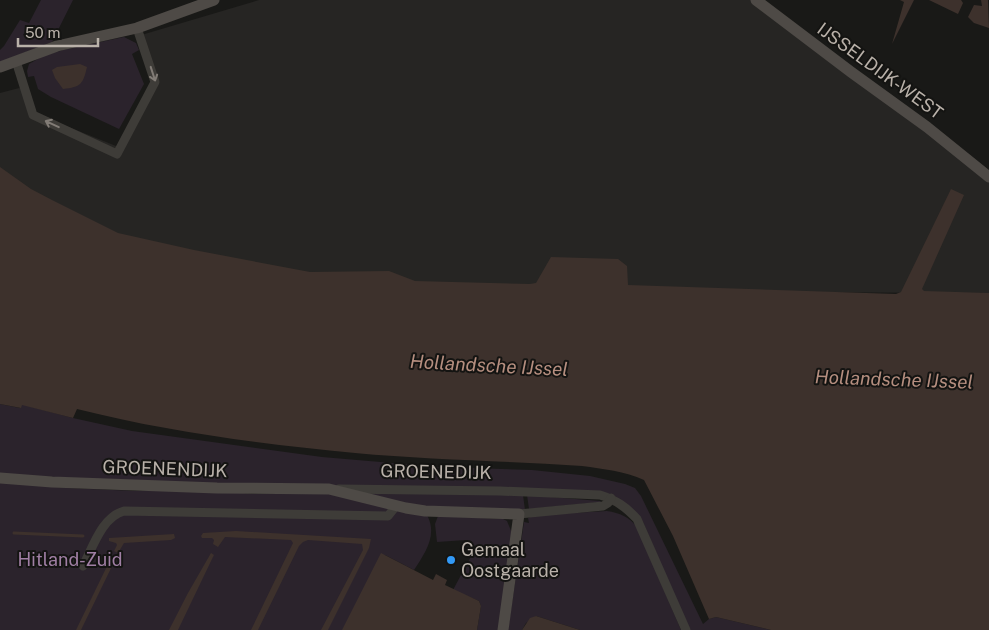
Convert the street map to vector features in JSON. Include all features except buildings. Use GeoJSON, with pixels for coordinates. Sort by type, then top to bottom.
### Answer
{"type":"FeatureCollection","features":[{"type":"Feature","properties":{"kind":"street"},"geometry":{"type":"LineString","coordinates":[[0,67],[57,46],[137,28],[214,0]]}},
{"type":"Feature","properties":{"kind":"street","name":"IJSSELDIJK-WEST"},"geometry":{"type":"LineString","coordinates":[[756,0],[959,152],[989,177]]}},
{"type":"Feature","properties":{"kind":"street"},"geometry":{"type":"LineString","coordinates":[[16,61],[33,115],[117,154],[155,82],[137,28]]}},
{"type":"Feature","properties":{"kind":"street","name":"GROENENDIJK"},"geometry":{"type":"LineString","coordinates":[[0,478],[208,488],[329,489]]}},
{"type":"Feature","properties":{"kind":"street","name":"GROENEDIJK"},"geometry":{"type":"LineString","coordinates":[[329,489],[396,506],[425,510],[519,514],[603,506],[611,498]]}},
{"type":"Feature","properties":{"kind":"street","name":"GROENEDIJK"},"geometry":{"type":"LineString","coordinates":[[329,489],[500,491],[600,495],[611,498],[625,506],[637,519],[686,630]]}},
{"type":"Feature","properties":{"kind":"street","name":"GROENEDIJK"},"geometry":{"type":"LineString","coordinates":[[85,562],[108,520],[124,511],[388,516],[396,506]]}},
{"type":"Feature","properties":{"kind":"street"},"geometry":{"type":"LineString","coordinates":[[503,630],[519,514]]}},
{"type":"Feature","properties":{"kind":"shaded area"},"geometry":{"type":"Polygon","coordinates":[[[259,0],[754,0],[989,180],[989,293],[484,291],[184,276],[0,181],[0,93],[27,86],[34,113],[121,148],[156,83],[138,36],[259,0]]]}},
{"type":"Feature","properties":{"kind":"green space"},"geometry":{"type":"Polygon","coordinates":[[[41,0],[73,0],[52,42],[0,62],[0,50],[20,20],[29,23],[41,0]]]}},
{"type":"Feature","properties":{"kind":"green space"},"geometry":{"type":"Polygon","coordinates":[[[124,37],[136,43],[139,50],[132,54],[144,84],[119,129],[51,97],[38,89],[34,76],[28,77],[29,64],[43,56],[124,37]]]}},
{"type":"Feature","properties":{"kind":"green space"},"geometry":{"type":"Polygon","coordinates":[[[0,404],[20,408],[21,404],[132,431],[322,457],[439,467],[532,470],[590,476],[625,484],[635,488],[641,496],[703,624],[709,619],[716,617],[771,630],[689,630],[643,522],[633,510],[606,496],[202,485],[0,474],[0,404]]]}},
{"type":"Feature","properties":{"kind":"green space","name":"Hitland-Zuid"},"geometry":{"type":"Polygon","coordinates":[[[0,482],[67,488],[136,491],[221,491],[253,494],[523,495],[525,510],[427,515],[430,522],[431,537],[426,550],[414,570],[385,555],[349,630],[0,630],[0,482]]]}},
{"type":"Feature","properties":{"kind":"green space"},"geometry":{"type":"Polygon","coordinates":[[[527,495],[600,501],[601,502],[529,509],[527,495]]]}},
{"type":"Feature","properties":{"kind":"green space"},"geometry":{"type":"Polygon","coordinates":[[[607,511],[624,516],[637,527],[681,630],[580,630],[536,616],[526,623],[522,630],[508,630],[524,522],[529,523],[528,518],[536,515],[607,511]]]}},
{"type":"Feature","properties":{"kind":"green space"},"geometry":{"type":"Polygon","coordinates":[[[438,516],[503,519],[507,521],[512,533],[499,630],[477,630],[481,606],[479,601],[453,590],[476,547],[466,540],[437,542],[435,524],[438,516]]]}},
{"type":"Feature","properties":{"kind":"water"},"geometry":{"type":"Polygon","coordinates":[[[900,0],[914,0],[892,44],[904,2],[900,0]]]}},
{"type":"Feature","properties":{"kind":"water"},"geometry":{"type":"Polygon","coordinates":[[[929,0],[961,0],[963,3],[958,14],[929,0]]]}},
{"type":"Feature","properties":{"kind":"water"},"geometry":{"type":"Polygon","coordinates":[[[981,0],[988,0],[989,28],[974,23],[968,17],[974,5],[982,6],[981,0]]]}},
{"type":"Feature","properties":{"kind":"water"},"geometry":{"type":"Polygon","coordinates":[[[80,64],[87,67],[80,84],[63,89],[52,70],[57,67],[80,64]]]}},
{"type":"Feature","properties":{"kind":"water","name":"Hollandsche IJssel"},"geometry":{"type":"Polygon","coordinates":[[[0,167],[31,189],[118,233],[194,250],[310,272],[389,271],[415,281],[536,283],[551,257],[618,259],[627,266],[628,285],[896,294],[901,292],[951,189],[964,195],[922,289],[924,291],[989,293],[989,630],[771,630],[716,617],[709,619],[673,536],[644,480],[622,472],[582,466],[355,453],[180,431],[77,409],[73,418],[22,405],[21,408],[0,404],[0,167]]]}},
{"type":"Feature","properties":{"kind":"water"},"geometry":{"type":"Polygon","coordinates":[[[236,531],[371,539],[369,548],[328,630],[321,630],[363,550],[362,544],[308,540],[303,542],[299,546],[258,630],[251,630],[293,543],[291,540],[225,537],[218,547],[213,544],[214,540],[212,538],[202,538],[201,536],[203,533],[236,531]]]}},
{"type":"Feature","properties":{"kind":"water"},"geometry":{"type":"Polygon","coordinates":[[[174,534],[175,538],[171,540],[124,543],[118,553],[114,551],[116,543],[109,541],[109,538],[174,534]]]}},
{"type":"Feature","properties":{"kind":"water"},"geometry":{"type":"Polygon","coordinates":[[[211,553],[214,555],[178,630],[169,630],[188,593],[211,553]]]}},
{"type":"Feature","properties":{"kind":"water"},"geometry":{"type":"Polygon","coordinates":[[[381,553],[433,580],[436,574],[447,580],[445,585],[479,601],[481,606],[477,630],[342,630],[381,553]]]}},
{"type":"Feature","properties":{"kind":"water"},"geometry":{"type":"Polygon","coordinates":[[[111,558],[115,560],[81,630],[76,630],[111,558]]]}},
{"type":"Feature","properties":{"kind":"water"},"geometry":{"type":"Polygon","coordinates":[[[536,616],[580,630],[522,630],[530,618],[536,616]]]}},
{"type":"Feature","properties":{"kind":"waterway"},"geometry":{"type":"LineString","coordinates":[[14,533],[83,536]]}},
{"type":"Feature","properties":{"kind":"place","name":"Gemaal Oostgaarde"},"geometry":{"type":"Point","coordinates":[451,560]}}]}
